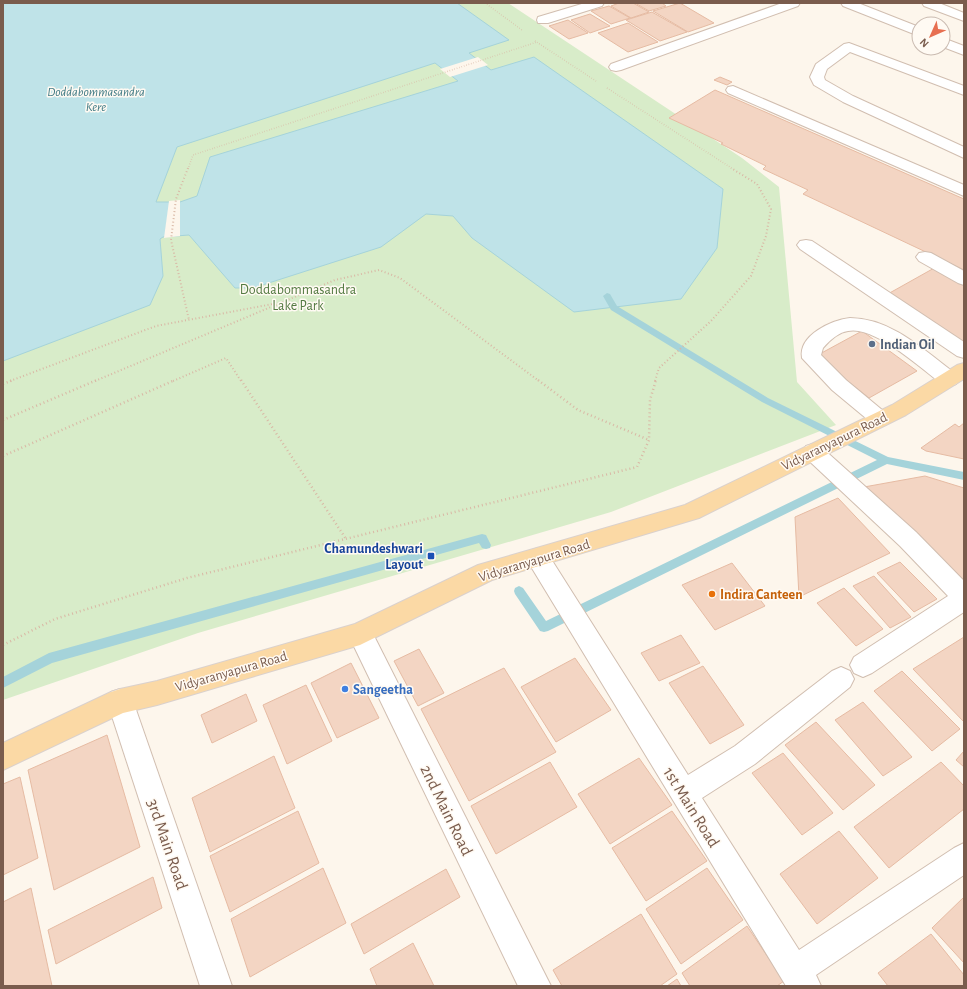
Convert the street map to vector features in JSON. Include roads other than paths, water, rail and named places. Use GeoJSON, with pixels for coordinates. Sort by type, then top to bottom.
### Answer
{"type":"FeatureCollection","features":[{"type":"Feature","properties":{"kind":"main road","name":"Vidyaranyapura Road"},"geometry":{"type":"LineString","coordinates":[[3,757],[120,701],[158,693],[360,634],[486,572],[691,512],[898,410],[956,374]]}},
{"type":"Feature","properties":{"kind":"street"},"geometry":{"type":"LineString","coordinates":[[543,20],[598,3]]}},
{"type":"Feature","properties":{"kind":"street"},"geometry":{"type":"LineString","coordinates":[[616,67],[794,3]]}},
{"type":"Feature","properties":{"kind":"street"},"geometry":{"type":"LineString","coordinates":[[847,3],[911,29]]}},
{"type":"Feature","properties":{"kind":"street"},"geometry":{"type":"LineString","coordinates":[[928,3],[964,17]]}},
{"type":"Feature","properties":{"kind":"street"},"geometry":{"type":"LineString","coordinates":[[951,45],[964,51]]}},
{"type":"Feature","properties":{"kind":"street"},"geometry":{"type":"LineString","coordinates":[[964,91],[849,47],[822,67],[817,77],[819,82],[848,99],[964,153]]}},
{"type":"Feature","properties":{"kind":"street"},"geometry":{"type":"LineString","coordinates":[[733,90],[964,191]]}},
{"type":"Feature","properties":{"kind":"street"},"geometry":{"type":"LineString","coordinates":[[806,245],[964,351]]}},
{"type":"Feature","properties":{"kind":"street"},"geometry":{"type":"LineString","coordinates":[[925,257],[964,279]]}},
{"type":"Feature","properties":{"kind":"street"},"geometry":{"type":"LineString","coordinates":[[880,418],[839,385],[812,358],[810,353],[812,347],[823,336],[840,326],[854,323],[866,325],[886,334],[956,374]]}},
{"type":"Feature","properties":{"kind":"street"},"geometry":{"type":"LineString","coordinates":[[813,452],[908,539],[964,598],[863,666]]}},
{"type":"Feature","properties":{"kind":"street","name":"1st Main Road"},"geometry":{"type":"LineString","coordinates":[[538,558],[799,979]]}},
{"type":"Feature","properties":{"kind":"street","name":"2nd Main Road"},"geometry":{"type":"LineString","coordinates":[[360,634],[535,986]]}},
{"type":"Feature","properties":{"kind":"street"},"geometry":{"type":"LineString","coordinates":[[684,793],[745,755],[841,679]]}},
{"type":"Feature","properties":{"kind":"street","name":"3rd Main Road"},"geometry":{"type":"LineString","coordinates":[[120,701],[216,986]]}},
{"type":"Feature","properties":{"kind":"street"},"geometry":{"type":"LineString","coordinates":[[799,979],[964,858]]}},
{"type":"Feature","properties":{"kind":"water","name":"Doddabommasandra Kere"},"geometry":{"type":"Polygon","coordinates":[[[3,3],[457,3],[509,40],[469,53],[491,70],[534,57],[723,189],[717,248],[681,299],[574,312],[472,238],[453,216],[426,214],[381,247],[253,288],[235,288],[189,235],[163,237],[160,239],[163,276],[150,305],[3,361],[3,3]],[[435,63],[177,147],[156,202],[180,202],[197,196],[210,157],[458,81],[435,63]]]}},
{"type":"Feature","properties":{"kind":"waterway"},"geometry":{"type":"LineString","coordinates":[[607,296],[614,308],[765,400],[886,460]]}},
{"type":"Feature","properties":{"kind":"waterway"},"geometry":{"type":"LineString","coordinates":[[519,591],[544,627],[886,460]]}},
{"type":"Feature","properties":{"kind":"waterway"},"geometry":{"type":"LineString","coordinates":[[886,460],[964,476]]}},
{"type":"Feature","properties":{"kind":"waterway"},"geometry":{"type":"LineString","coordinates":[[3,683],[49,658],[482,538],[486,545]]}},
{"type":"Feature","properties":{"kind":"place","name":"Indian Oil"},"geometry":{"type":"Point","coordinates":[872,344]}},
{"type":"Feature","properties":{"kind":"place","name":"Chamundeshwari Layout"},"geometry":{"type":"Point","coordinates":[431,556]}},
{"type":"Feature","properties":{"kind":"place","name":"Indira Canteen"},"geometry":{"type":"Point","coordinates":[712,594]}},
{"type":"Feature","properties":{"kind":"place","name":"Sangeetha"},"geometry":{"type":"Point","coordinates":[345,689]}},
{"type":"Feature","properties":{"kind":"park label","name":"Doddabommasandra Lake Park"},"geometry":{"type":"Point","coordinates":[298,298]}}]}
